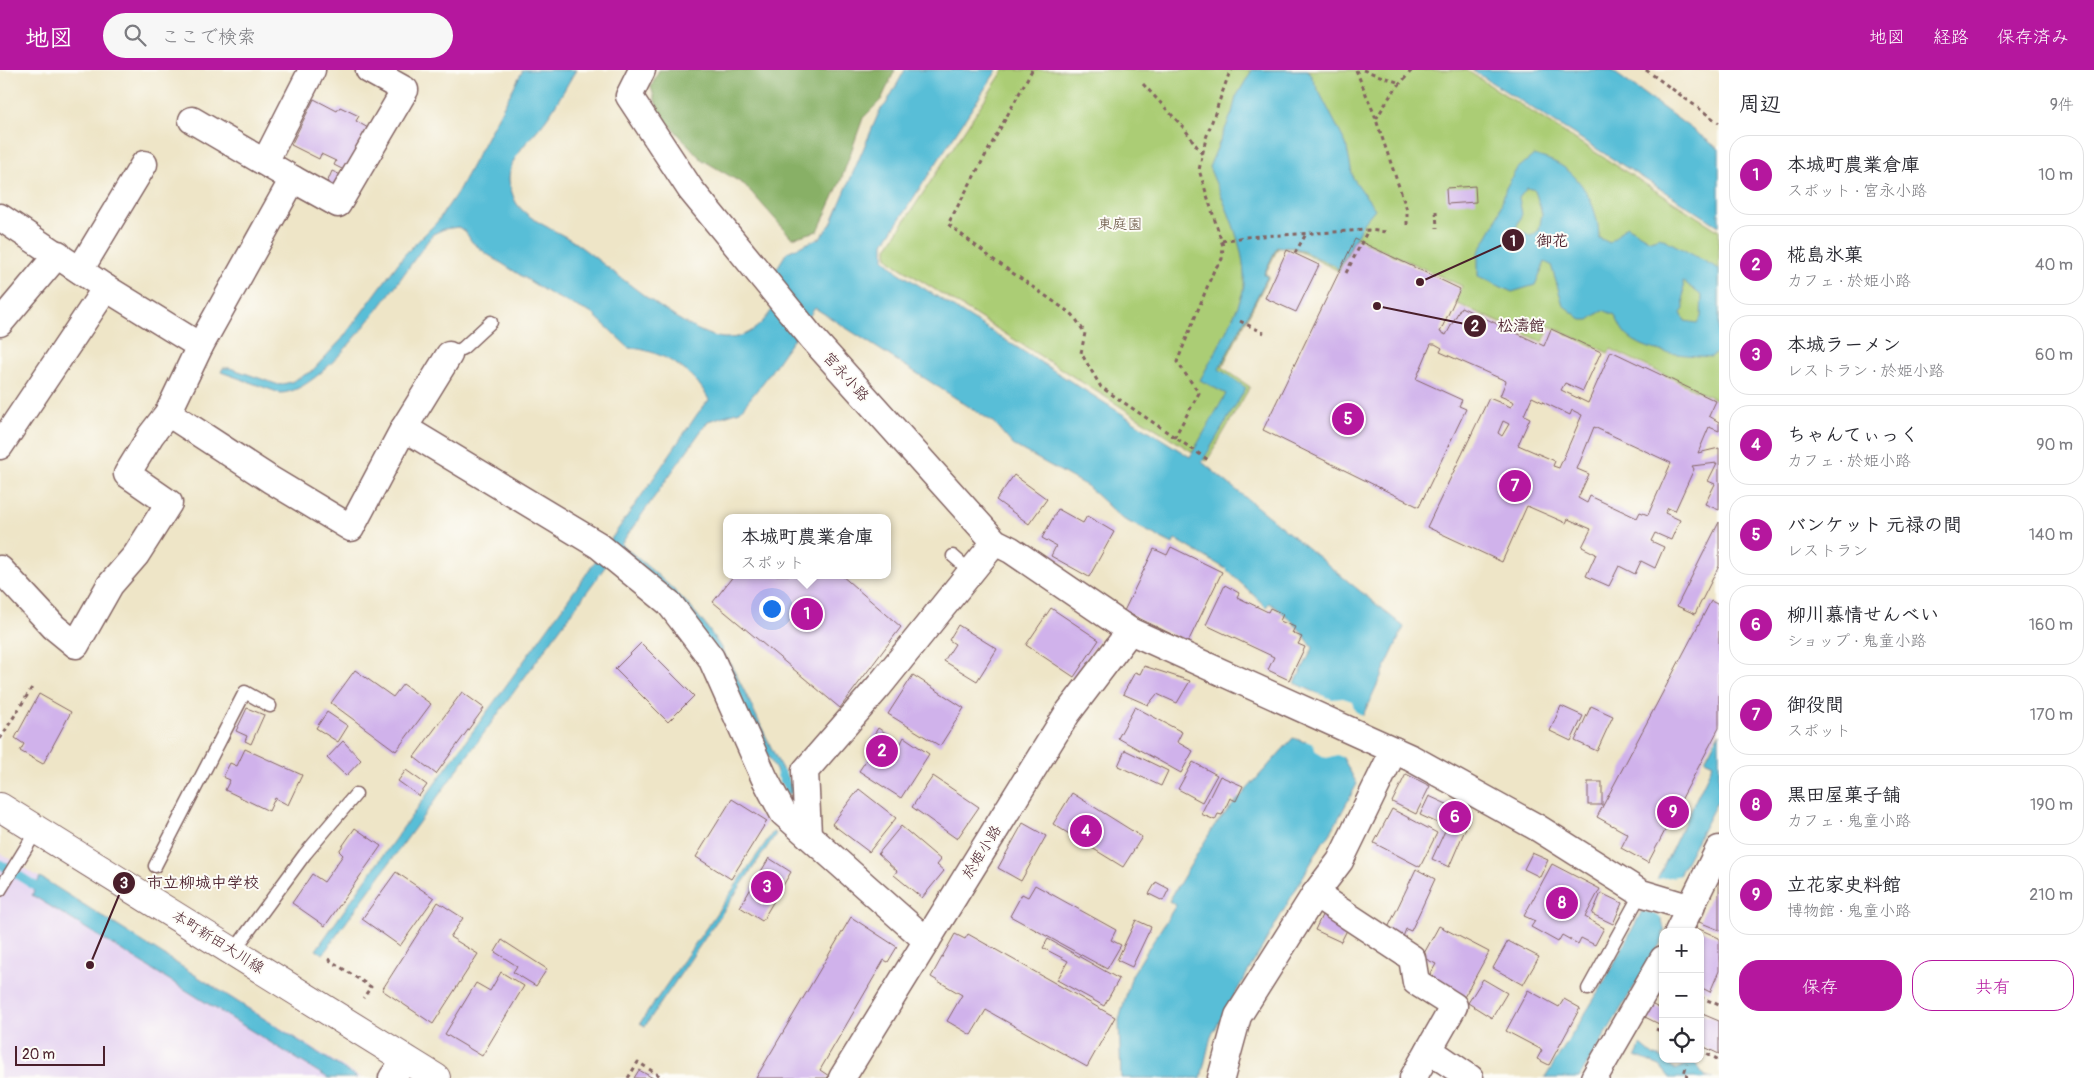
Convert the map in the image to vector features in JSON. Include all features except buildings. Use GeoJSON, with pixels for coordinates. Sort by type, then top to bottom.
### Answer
{"type":"FeatureCollection","features":[{"type":"Feature","properties":{"kind":"main road","name":"本町新田大川線"},"geometry":{"type":"LineString","coordinates":[[0,807],[233,952],[399,1069],[436,1078]]}},
{"type":"Feature","properties":{"kind":"street"},"geometry":{"type":"LineString","coordinates":[[265,162],[312,70]]}},
{"type":"Feature","properties":{"kind":"street"},"geometry":{"type":"LineString","coordinates":[[192,120],[338,204],[405,90],[369,70]]}},
{"type":"Feature","properties":{"kind":"street","name":"宮永小路"},"geometry":{"type":"LineString","coordinates":[[642,70],[629,96],[691,190],[813,339],[995,542],[1011,550],[1130,631],[1394,750],[1538,828],[1644,894],[1681,906]]}},
{"type":"Feature","properties":{"kind":"street"},"geometry":{"type":"LineString","coordinates":[[80,270],[144,164]]}},
{"type":"Feature","properties":{"kind":"street"},"geometry":{"type":"LineString","coordinates":[[0,569],[54,627],[76,646],[110,585],[136,555],[169,503],[127,474],[151,435],[168,413],[200,346],[293,179]]}},
{"type":"Feature","properties":{"kind":"street"},"geometry":{"type":"LineString","coordinates":[[0,217],[58,254],[106,288],[200,346]]}},
{"type":"Feature","properties":{"kind":"street"},"geometry":{"type":"LineString","coordinates":[[0,323],[58,254]]}},
{"type":"Feature","properties":{"kind":"street"},"geometry":{"type":"LineString","coordinates":[[0,446],[106,288]]}},
{"type":"Feature","properties":{"kind":"street"},"geometry":{"type":"LineString","coordinates":[[168,413],[271,480],[351,528],[404,428],[449,355]]}},
{"type":"Feature","properties":{"kind":"street"},"geometry":{"type":"LineString","coordinates":[[404,428],[598,545],[669,603],[711,658],[764,777],[784,813],[927,940]]}},
{"type":"Feature","properties":{"kind":"street"},"geometry":{"type":"LineString","coordinates":[[808,834],[805,771],[879,686],[962,564],[995,542]]}},
{"type":"Feature","properties":{"kind":"street","name":"於姫小路"},"geometry":{"type":"LineString","coordinates":[[842,1078],[1066,714],[1130,631]]}},
{"type":"Feature","properties":{"kind":"street"},"geometry":{"type":"LineString","coordinates":[[1221,1078],[1238,1016],[1316,894],[1340,861],[1394,750]]}},
{"type":"Feature","properties":{"kind":"street"},"geometry":{"type":"LineString","coordinates":[[1678,928],[1681,906],[1719,849]]}},
{"type":"Feature","properties":{"kind":"street"},"geometry":{"type":"LineString","coordinates":[[1316,894],[1412,958],[1416,982],[1454,1006],[1413,1078]]}},
{"type":"Feature","properties":{"kind":"street"},"geometry":{"type":"LineString","coordinates":[[1594,1078],[1659,966]]}},
{"type":"Feature","properties":{"kind":"street"},"geometry":{"type":"LineString","coordinates":[[1429,1050],[1470,1078]]}},
{"type":"Feature","properties":{"kind":"lane"},"geometry":{"type":"LineString","coordinates":[[449,355],[463,348],[491,322]]}},
{"type":"Feature","properties":{"kind":"lane"},"geometry":{"type":"LineString","coordinates":[[155,866],[245,692],[270,706]]}},
{"type":"Feature","properties":{"kind":"lane"},"geometry":{"type":"LineString","coordinates":[[233,952],[305,854],[356,794]]}},
{"type":"Feature","properties":{"kind":"lane"},"geometry":{"type":"LineString","coordinates":[[3,885],[37,830]]}},
{"type":"Feature","properties":{"kind":"lane"},"geometry":{"type":"LineString","coordinates":[[1588,988],[1644,894]]}},
{"type":"Feature","properties":{"kind":"path"},"geometry":{"type":"LineString","coordinates":[[1032,70],[948,224],[994,260],[1072,315],[1085,333],[1081,353],[1101,387],[1188,448],[1210,461]]}},
{"type":"Feature","properties":{"kind":"path"},"geometry":{"type":"LineString","coordinates":[[1174,438],[1199,393],[1177,362],[1214,270],[1222,259],[1222,241],[1199,170],[1219,102],[1232,70]]}},
{"type":"Feature","properties":{"kind":"path"},"geometry":{"type":"LineString","coordinates":[[1356,70],[1376,119],[1408,210],[1407,228]]}},
{"type":"Feature","properties":{"kind":"path"},"geometry":{"type":"LineString","coordinates":[[1364,70],[1400,83]]}},
{"type":"Feature","properties":{"kind":"path"},"geometry":{"type":"LineString","coordinates":[[1376,119],[1400,83],[1412,70]]}},
{"type":"Feature","properties":{"kind":"path"},"geometry":{"type":"LineString","coordinates":[[1646,70],[1719,123]]}},
{"type":"Feature","properties":{"kind":"path"},"geometry":{"type":"LineString","coordinates":[[1143,84],[1184,128],[1202,155]]}},
{"type":"Feature","properties":{"kind":"path"},"geometry":{"type":"LineString","coordinates":[[1436,211],[1437,228]]}},
{"type":"Feature","properties":{"kind":"path"},"geometry":{"type":"LineString","coordinates":[[1222,241],[1245,237],[1368,230],[1388,232]]}},
{"type":"Feature","properties":{"kind":"path"},"geometry":{"type":"LineString","coordinates":[[1346,273],[1368,230]]}},
{"type":"Feature","properties":{"kind":"path"},"geometry":{"type":"LineString","coordinates":[[1295,253],[1307,234]]}},
{"type":"Feature","properties":{"kind":"path"},"geometry":{"type":"LineString","coordinates":[[1240,321],[1264,333]]}},
{"type":"Feature","properties":{"kind":"path"},"geometry":{"type":"LineString","coordinates":[[0,740],[33,686]]}},
{"type":"Feature","properties":{"kind":"path"},"geometry":{"type":"LineString","coordinates":[[328,960],[371,987],[362,998]]}},
{"type":"Feature","properties":{"kind":"path"},"geometry":{"type":"LineString","coordinates":[[1704,999],[1719,1006]]}},
{"type":"Feature","properties":{"kind":"path"},"geometry":{"type":"LineString","coordinates":[[1704,1052],[1719,1060]]}},
{"type":"Feature","properties":{"kind":"path"},"geometry":{"type":"LineString","coordinates":[[628,1078],[638,1062],[663,1078]]}},
{"type":"Feature","properties":{"kind":"path"},"geometry":{"type":"LineString","coordinates":[[1686,1078],[1687,1076],[1684,1074],[1687,1064]]}},
{"type":"Feature","properties":{"kind":"shaded area"},"geometry":{"type":"Polygon","coordinates":[[[0,853],[361,1078],[0,1078],[0,853]]]}},
{"type":"Feature","properties":{"kind":"green space"},"geometry":{"type":"Polygon","coordinates":[[[659,70],[895,70],[881,100],[863,118],[841,180],[818,231],[792,238],[745,185],[701,159],[659,113],[651,87],[659,70]]]}},
{"type":"Feature","properties":{"kind":"green space","name":"東庭園"},"geometry":{"type":"Polygon","coordinates":[[[1004,70],[1466,70],[1719,231],[1719,401],[1611,349],[1608,353],[1550,326],[1543,342],[1456,303],[1462,286],[1356,238],[1339,271],[1292,248],[1278,248],[1265,274],[1269,276],[1222,367],[1250,387],[1207,461],[896,265],[887,257],[887,248],[1004,70]]]}},
{"type":"Feature","properties":{"kind":"water"},"geometry":{"type":"Polygon","coordinates":[[[523,70],[576,70],[549,114],[512,164],[509,182],[517,204],[528,215],[571,240],[667,312],[706,334],[723,338],[745,335],[768,316],[786,290],[772,276],[787,252],[820,238],[831,224],[880,110],[886,104],[905,70],[997,70],[884,243],[884,259],[898,272],[1190,457],[1226,394],[1200,380],[1232,319],[1244,285],[1244,270],[1238,240],[1209,167],[1232,113],[1236,97],[1252,70],[1308,70],[1346,144],[1353,178],[1375,209],[1364,222],[1338,269],[1334,265],[1293,247],[1277,247],[1264,274],[1268,276],[1219,369],[1246,388],[1202,462],[1404,627],[1343,758],[1357,784],[1329,836],[1323,842],[1211,1036],[1201,1078],[1121,1078],[1119,1020],[1132,975],[1176,905],[1169,901],[1214,826],[1293,738],[1305,742],[1325,697],[1295,683],[1313,648],[1288,618],[1269,603],[1266,607],[1226,569],[1175,539],[1173,544],[1121,518],[1087,486],[1013,445],[993,422],[815,308],[765,380],[740,411],[708,421],[621,544],[681,597],[713,635],[737,677],[790,784],[784,785],[766,752],[618,549],[323,954],[316,950],[709,400],[695,380],[676,364],[653,353],[629,348],[593,314],[550,294],[487,254],[472,242],[465,231],[458,227],[444,229],[433,234],[364,327],[320,373],[299,388],[280,393],[221,372],[223,368],[230,368],[279,385],[291,382],[312,371],[342,339],[405,254],[437,222],[457,193],[523,70]]]}},
{"type":"Feature","properties":{"kind":"water"},"geometry":{"type":"Polygon","coordinates":[[[1472,70],[1611,70],[1719,149],[1719,226],[1472,70]]]}},
{"type":"Feature","properties":{"kind":"water"},"geometry":{"type":"Polygon","coordinates":[[[1534,155],[1554,162],[1569,171],[1589,197],[1596,217],[1599,238],[1610,243],[1626,226],[1650,240],[1660,237],[1719,269],[1719,351],[1711,357],[1658,351],[1638,343],[1627,336],[1615,315],[1603,310],[1589,320],[1582,320],[1563,305],[1551,265],[1545,262],[1535,285],[1512,292],[1478,276],[1478,253],[1496,222],[1506,188],[1516,170],[1534,155]],[[1527,188],[1519,198],[1522,214],[1516,228],[1531,236],[1539,230],[1542,214],[1535,190],[1527,188]],[[1683,281],[1684,309],[1681,313],[1685,321],[1697,323],[1701,317],[1702,296],[1683,281]]]}},
{"type":"Feature","properties":{"kind":"water"},"geometry":{"type":"Polygon","coordinates":[[[1719,733],[1719,798],[1681,871],[1662,921],[1664,928],[1659,928],[1659,946],[1579,1078],[1545,1078],[1601,988],[1642,911],[1713,764],[1705,760],[1719,733]]]}},
{"type":"Feature","properties":{"kind":"water"},"geometry":{"type":"Polygon","coordinates":[[[773,832],[776,834],[645,1026],[640,1023],[773,832]]]}},
{"type":"Feature","properties":{"kind":"water"},"geometry":{"type":"Polygon","coordinates":[[[40,877],[358,1078],[328,1078],[32,895],[40,877]]]}},
{"type":"Feature","properties":{"kind":"water"},"geometry":{"type":"Polygon","coordinates":[[[1641,1045],[1653,1055],[1659,1057],[1659,1063],[1668,1063],[1674,1070],[1695,1063],[1705,1076],[1713,1078],[1670,1078],[1660,1066],[1636,1056],[1641,1045]]]}},
{"type":"Feature","properties":{"kind":"pier"},"geometry":{"type":"Polygon","coordinates":[[[1311,691],[1332,699],[1343,698],[1352,701],[1355,711],[1365,717],[1346,757],[1349,760],[1337,755],[1326,758],[1316,752],[1313,744],[1294,736],[1303,739],[1321,698],[1311,691]]]}},
{"type":"Feature","properties":{"kind":"pier"},"geometry":{"type":"Polygon","coordinates":[[[1682,875],[1664,921],[1657,915],[1640,910],[1653,880],[1682,875]]]}},
{"type":"Feature","properties":{"kind":"waterway"},"geometry":{"type":"LineString","coordinates":[[781,774],[789,790]]}},
{"type":"Feature","properties":{"kind":"waterway"},"geometry":{"type":"LineString","coordinates":[[0,864],[45,892]]}},
{"type":"Feature","properties":{"kind":"place","name":"御花"},"geometry":{"type":"Point","coordinates":[1420,282]}},
{"type":"Feature","properties":{"kind":"place","name":"松濤館"},"geometry":{"type":"Point","coordinates":[1377,306]}},
{"type":"Feature","properties":{"kind":"place","name":"バンケット 元禄の間"},"geometry":{"type":"Point","coordinates":[1348,419]}},
{"type":"Feature","properties":{"kind":"place","name":"御役間"},"geometry":{"type":"Point","coordinates":[1515,486]}},
{"type":"Feature","properties":{"kind":"place","name":"本城町農業倉庫"},"geometry":{"type":"Point","coordinates":[807,614]}},
{"type":"Feature","properties":{"kind":"place","name":"椛島氷菓"},"geometry":{"type":"Point","coordinates":[882,751]}},
{"type":"Feature","properties":{"kind":"place","name":"立花家史料館"},"geometry":{"type":"Point","coordinates":[1673,812]}},
{"type":"Feature","properties":{"kind":"place","name":"柳川慕情せんべい"},"geometry":{"type":"Point","coordinates":[1455,817]}},
{"type":"Feature","properties":{"kind":"place","name":"ちゃんてぃっく"},"geometry":{"type":"Point","coordinates":[1086,831]}},
{"type":"Feature","properties":{"kind":"place","name":"本城ラーメン"},"geometry":{"type":"Point","coordinates":[767,887]}},
{"type":"Feature","properties":{"kind":"place","name":"黒田屋菓子舗"},"geometry":{"type":"Point","coordinates":[1562,903]}},
{"type":"Feature","properties":{"kind":"place","name":"市立柳城中学校"},"geometry":{"type":"Point","coordinates":[90,965]}}]}
